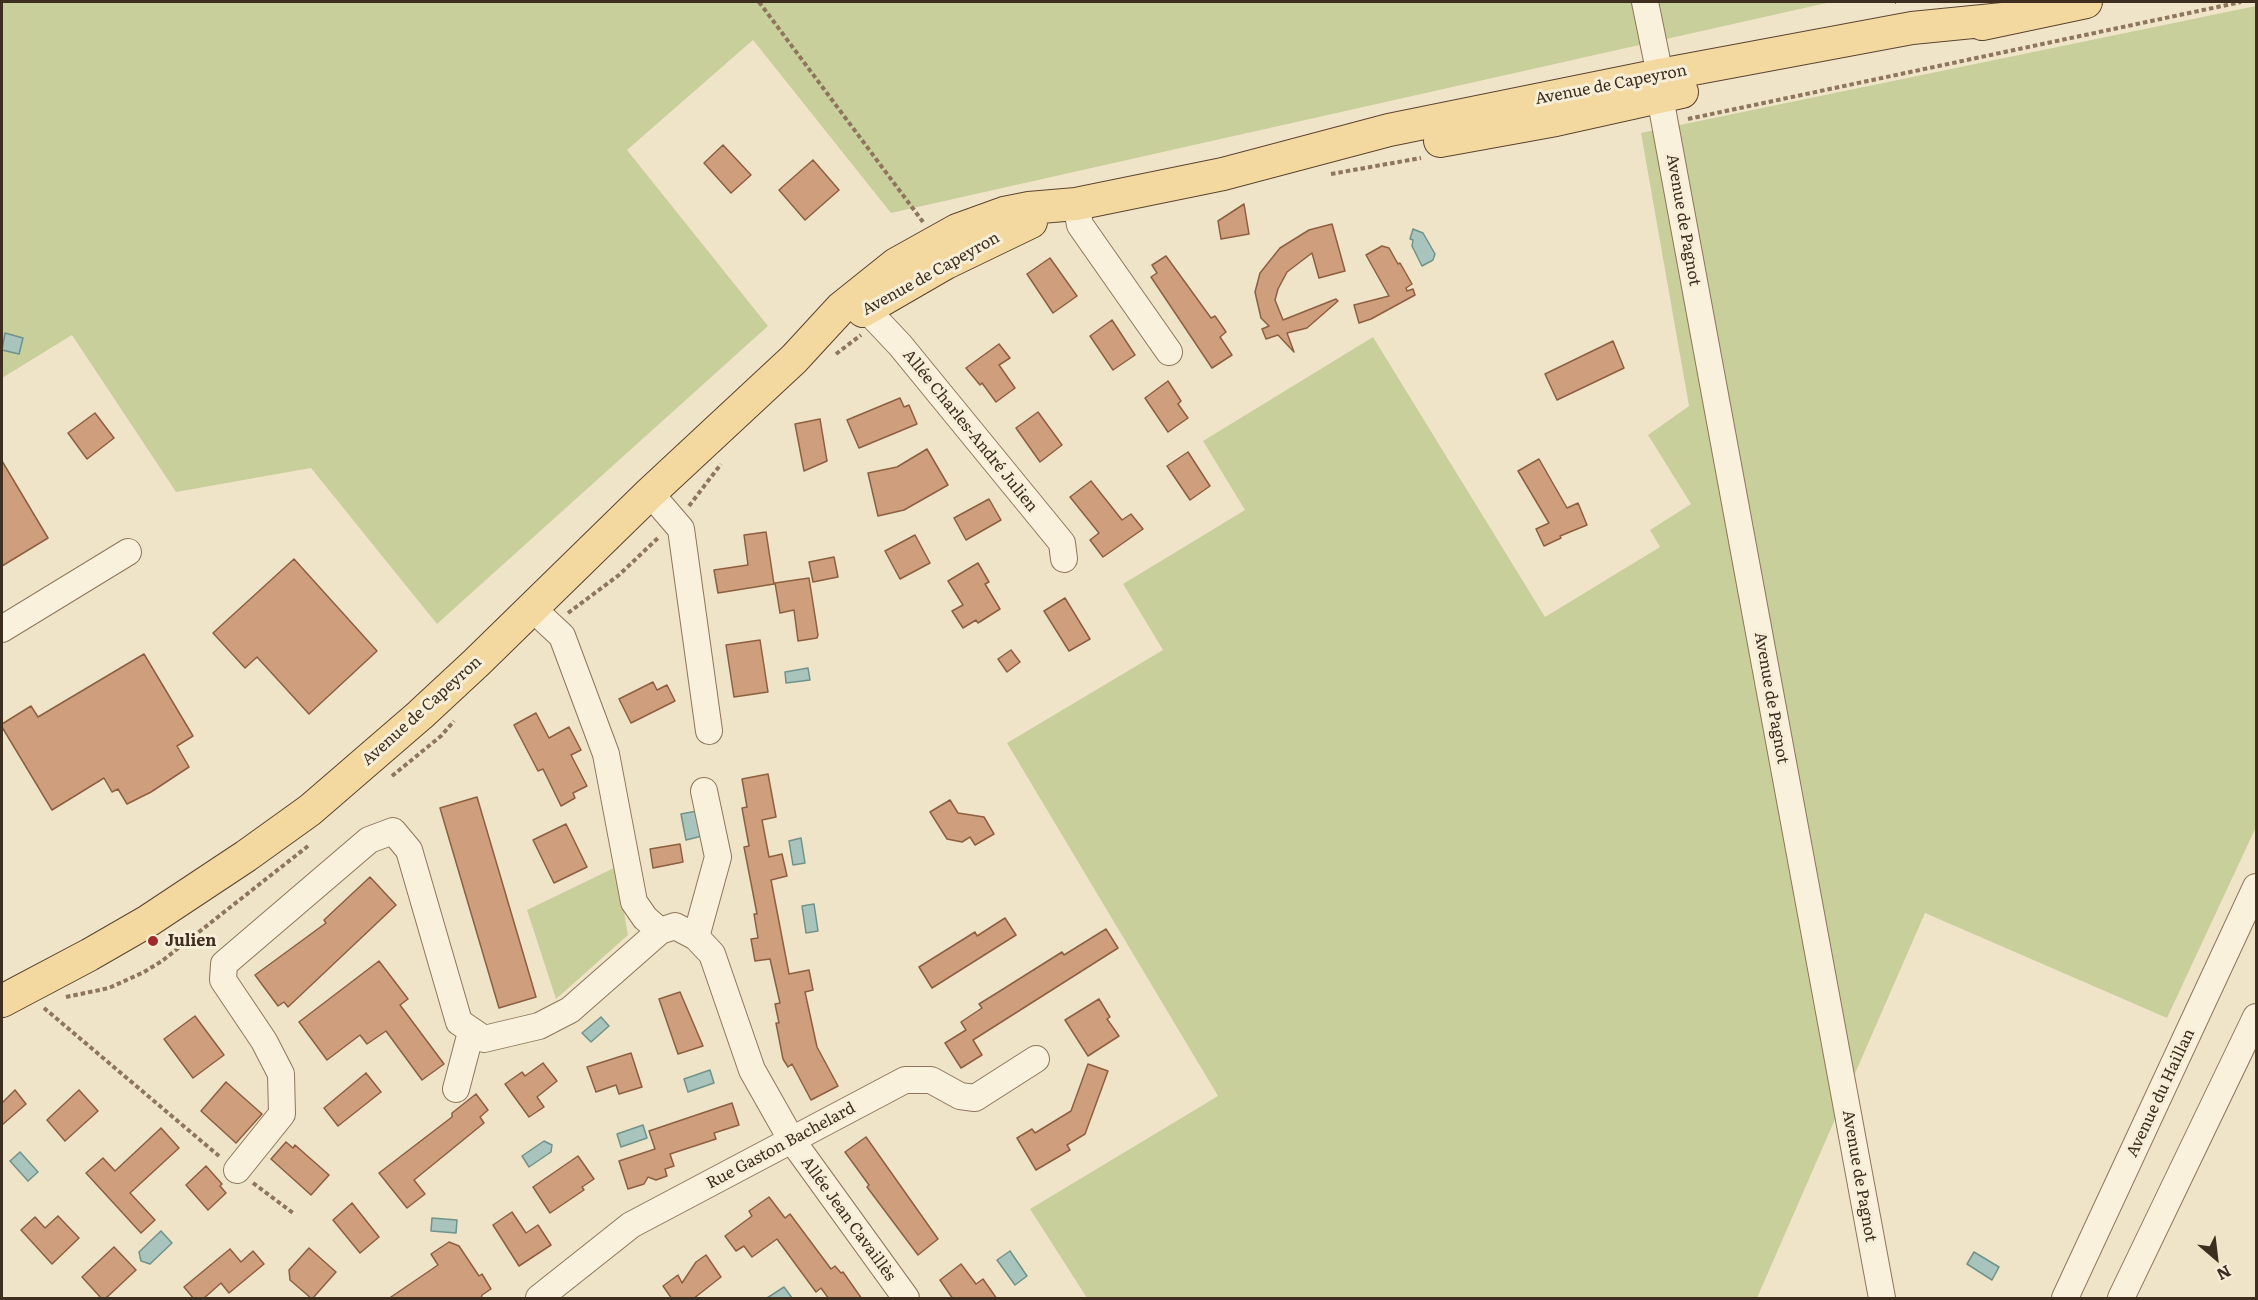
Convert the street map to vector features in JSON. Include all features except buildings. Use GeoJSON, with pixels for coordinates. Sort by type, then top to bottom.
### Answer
{"type":"FeatureCollection","features":[{"type":"Feature","properties":{"kind":"main road","name":"Avenue de Capeyron"},"geometry":{"type":"LineString","coordinates":[[15,994],[89,955],[177,903],[310,810],[420,715],[533,609],[868,285],[896,264],[934,241],[980,220],[1004,213],[1076,204],[1223,174],[1391,150],[1556,120],[1660,86],[2086,2]]}},
{"type":"Feature","properties":{"kind":"main road","name":"Avenue de Capeyron"},"geometry":{"type":"LineString","coordinates":[[794,359],[866,309],[946,262],[1076,204]]}},
{"type":"Feature","properties":{"kind":"street","name":"Avenue de Pagnot"},"geometry":{"type":"LineString","coordinates":[[1645,2],[1882,1299]]}},
{"type":"Feature","properties":{"kind":"street"},"geometry":{"type":"LineString","coordinates":[[1076,204],[1080,225],[1169,352]]}},
{"type":"Feature","properties":{"kind":"street","name":"Allée Charles-André Julien"},"geometry":{"type":"LineString","coordinates":[[866,309],[900,345],[1062,543],[1064,559]]}},
{"type":"Feature","properties":{"kind":"street"},"geometry":{"type":"LineString","coordinates":[[650,494],[681,529],[709,730]]}},
{"type":"Feature","properties":{"kind":"street"},"geometry":{"type":"LineString","coordinates":[[2,628],[128,552]]}},
{"type":"Feature","properties":{"kind":"street"},"geometry":{"type":"LineString","coordinates":[[533,609],[562,636],[606,754],[634,902],[645,918],[660,931]]}},
{"type":"Feature","properties":{"kind":"street"},"geometry":{"type":"LineString","coordinates":[[237,1170],[282,1114],[281,1074],[264,1041],[223,980],[224,964],[369,840],[393,831],[409,850],[459,1022],[484,1039],[539,1026],[570,1010],[660,931],[675,926],[696,937],[718,857],[704,791]]}},
{"type":"Feature","properties":{"kind":"street","name":"Avenue du Haillan"},"geometry":{"type":"LineString","coordinates":[[2065,1299],[2256,887]]}},
{"type":"Feature","properties":{"kind":"street","name":"Allée Jean Cavaillès"},"geometry":{"type":"LineString","coordinates":[[696,937],[712,954],[752,1070],[791,1139],[906,1299]]}},
{"type":"Feature","properties":{"kind":"street"},"geometry":{"type":"LineString","coordinates":[[2121,1299],[2250,1048],[2256,1017]]}},
{"type":"Feature","properties":{"kind":"street"},"geometry":{"type":"LineString","coordinates":[[456,1089],[471,1032]]}},
{"type":"Feature","properties":{"kind":"street","name":"Rue Gaston Bachelard"},"geometry":{"type":"LineString","coordinates":[[539,1299],[631,1225],[905,1080],[931,1080],[960,1096],[975,1098],[1036,1059]]}},
{"type":"Feature","properties":{"kind":"path"},"geometry":{"type":"LineString","coordinates":[[759,2],[914,208],[934,241]]}},
{"type":"Feature","properties":{"kind":"path"},"geometry":{"type":"LineString","coordinates":[[1686,119],[2241,2]]}},
{"type":"Feature","properties":{"kind":"path"},"geometry":{"type":"LineString","coordinates":[[1326,175],[1427,157]]}},
{"type":"Feature","properties":{"kind":"path"},"geometry":{"type":"LineString","coordinates":[[15,994],[39,1005],[237,1170],[293,1213]]}},
{"type":"Feature","properties":{"kind":"green space"},"geometry":{"type":"Polygon","coordinates":[[[2,2],[1831,2],[891,213],[753,40],[627,150],[768,326],[437,624],[311,468],[176,492],[72,335],[2,378],[2,2]]]}},
{"type":"Feature","properties":{"kind":"green space"},"geometry":{"type":"Polygon","coordinates":[[[2256,6],[2256,827],[2167,1018],[1925,913],[1757,1298],[1087,1298],[1030,1209],[1218,1096],[1007,743],[1163,650],[1123,584],[1245,510],[1203,441],[1373,337],[1545,617],[1660,547],[1650,530],[1691,504],[1648,435],[1689,406],[1641,133],[2256,6]]]}},
{"type":"Feature","properties":{"kind":"green space"},"geometry":{"type":"Polygon","coordinates":[[[616,867],[628,935],[556,999],[527,910],[616,867]]]}},
{"type":"Feature","properties":{"kind":"water"},"geometry":{"type":"Polygon","coordinates":[[[1413,229],[1423,233],[1435,254],[1433,260],[1422,266],[1412,246],[1413,240],[1410,239],[1413,229]]]}},
{"type":"Feature","properties":{"kind":"water"},"geometry":{"type":"Polygon","coordinates":[[[5,333],[23,338],[19,354],[2,350],[5,333]]]}},
{"type":"Feature","properties":{"kind":"water"},"geometry":{"type":"Polygon","coordinates":[[[808,668],[810,680],[786,683],[785,672],[808,668]]]}},
{"type":"Feature","properties":{"kind":"water"},"geometry":{"type":"Polygon","coordinates":[[[697,811],[702,836],[686,840],[681,814],[697,811]]]}},
{"type":"Feature","properties":{"kind":"water"},"geometry":{"type":"Polygon","coordinates":[[[801,838],[805,863],[793,865],[789,841],[801,838]]]}},
{"type":"Feature","properties":{"kind":"water"},"geometry":{"type":"Polygon","coordinates":[[[814,904],[818,931],[806,933],[802,906],[814,904]]]}},
{"type":"Feature","properties":{"kind":"water"},"geometry":{"type":"Polygon","coordinates":[[[601,1017],[609,1026],[591,1042],[582,1033],[601,1017]]]}},
{"type":"Feature","properties":{"kind":"water"},"geometry":{"type":"Polygon","coordinates":[[[710,1070],[714,1083],[688,1092],[684,1079],[710,1070]]]}},
{"type":"Feature","properties":{"kind":"water"},"geometry":{"type":"Polygon","coordinates":[[[643,1125],[647,1138],[621,1147],[617,1134],[643,1125]]]}},
{"type":"Feature","properties":{"kind":"water"},"geometry":{"type":"Polygon","coordinates":[[[544,1141],[552,1145],[551,1152],[529,1167],[522,1156],[544,1141]]]}},
{"type":"Feature","properties":{"kind":"water"},"geometry":{"type":"Polygon","coordinates":[[[20,1152],[38,1172],[28,1181],[10,1161],[20,1152]]]}},
{"type":"Feature","properties":{"kind":"water"},"geometry":{"type":"Polygon","coordinates":[[[432,1218],[457,1220],[456,1233],[431,1231],[432,1218]]]}},
{"type":"Feature","properties":{"kind":"water"},"geometry":{"type":"Polygon","coordinates":[[[161,1231],[172,1243],[150,1264],[141,1261],[139,1252],[161,1231]]]}},
{"type":"Feature","properties":{"kind":"water"},"geometry":{"type":"Polygon","coordinates":[[[1010,1251],[1027,1276],[1015,1285],[997,1260],[1010,1251]]]}},
{"type":"Feature","properties":{"kind":"water"},"geometry":{"type":"Polygon","coordinates":[[[1974,1252],[1999,1267],[1992,1280],[1967,1264],[1974,1252]]]}},
{"type":"Feature","properties":{"kind":"water"},"geometry":{"type":"Polygon","coordinates":[[[784,1287],[792,1298],[767,1298],[784,1287]]]}},
{"type":"Feature","properties":{"kind":"place","name":"Julien"},"geometry":{"type":"Point","coordinates":[153,941]}}]}
